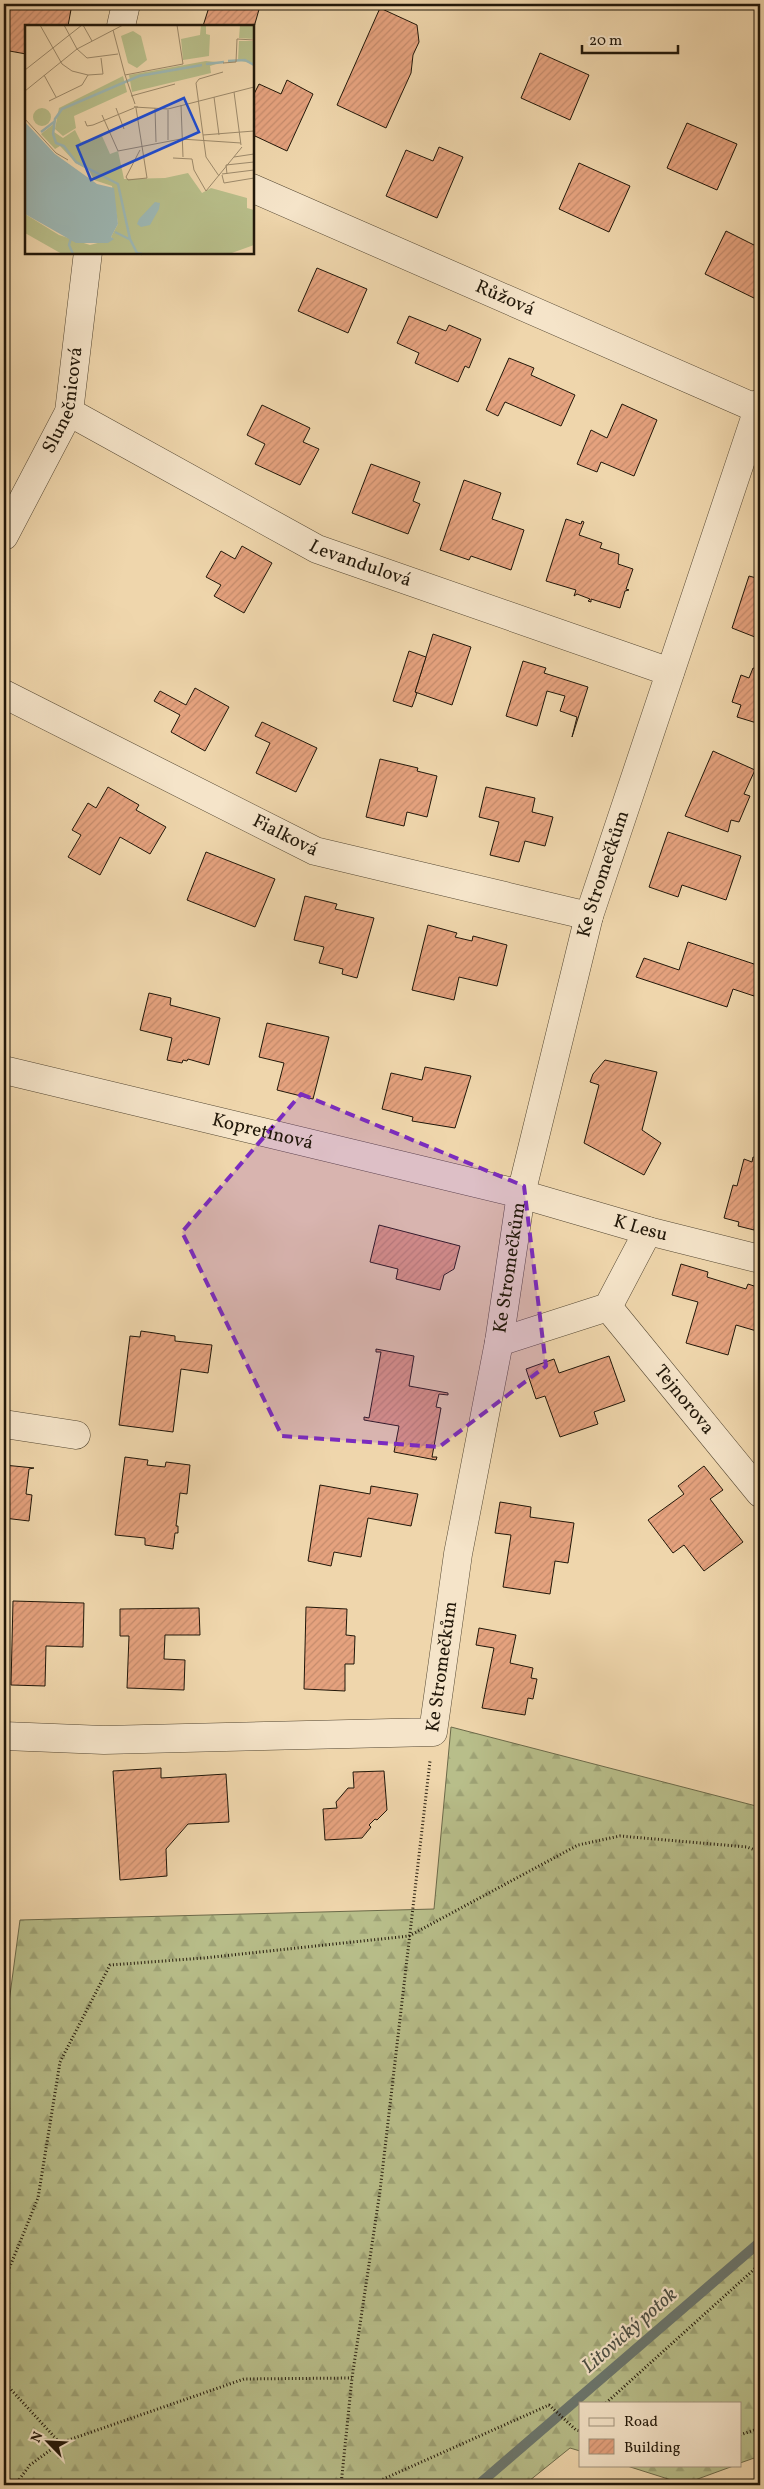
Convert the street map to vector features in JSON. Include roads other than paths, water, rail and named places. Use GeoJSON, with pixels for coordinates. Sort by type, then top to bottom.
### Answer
{"type":"FeatureCollection","features":[{"type":"Feature","properties":{"kind":"street"},"geometry":{"type":"LineString","coordinates":[[121,25],[126,4]]}},
{"type":"Feature","properties":{"kind":"street","name":"Růžová"},"geometry":{"type":"LineString","coordinates":[[254,189],[759,408]]}},
{"type":"Feature","properties":{"kind":"street","name":"Slunečnicová"},"geometry":{"type":"LineString","coordinates":[[4,536],[69,412],[88,254]]}},
{"type":"Feature","properties":{"kind":"street","name":"Ke Stromečkům"},"geometry":{"type":"LineString","coordinates":[[4,1736],[104,1740],[433,1732],[458,1554],[499,1342],[521,1194],[589,916],[759,408]]}},
{"type":"Feature","properties":{"kind":"street","name":"Levandulová"},"geometry":{"type":"LineString","coordinates":[[69,412],[317,549],[670,672]]}},
{"type":"Feature","properties":{"kind":"street","name":"Fialková"},"geometry":{"type":"LineString","coordinates":[[4,694],[315,851],[589,916]]}},
{"type":"Feature","properties":{"kind":"street","name":"Kopretinová"},"geometry":{"type":"LineString","coordinates":[[4,1070],[521,1194]]}},
{"type":"Feature","properties":{"kind":"street","name":"K Lesu"},"geometry":{"type":"LineString","coordinates":[[521,1194],[648,1231],[760,1259]]}},
{"type":"Feature","properties":{"kind":"street"},"geometry":{"type":"LineString","coordinates":[[499,1342],[608,1307],[648,1231]]}},
{"type":"Feature","properties":{"kind":"street","name":"Tejnorova"},"geometry":{"type":"LineString","coordinates":[[608,1307],[760,1493]]}},
{"type":"Feature","properties":{"kind":"street"},"geometry":{"type":"LineString","coordinates":[[4,1424],[76,1434]]}},
{"type":"Feature","properties":{"kind":"waterway","name":"Litovický potok"},"geometry":{"type":"LineString","coordinates":[[478,2485],[760,2242]]}}]}
